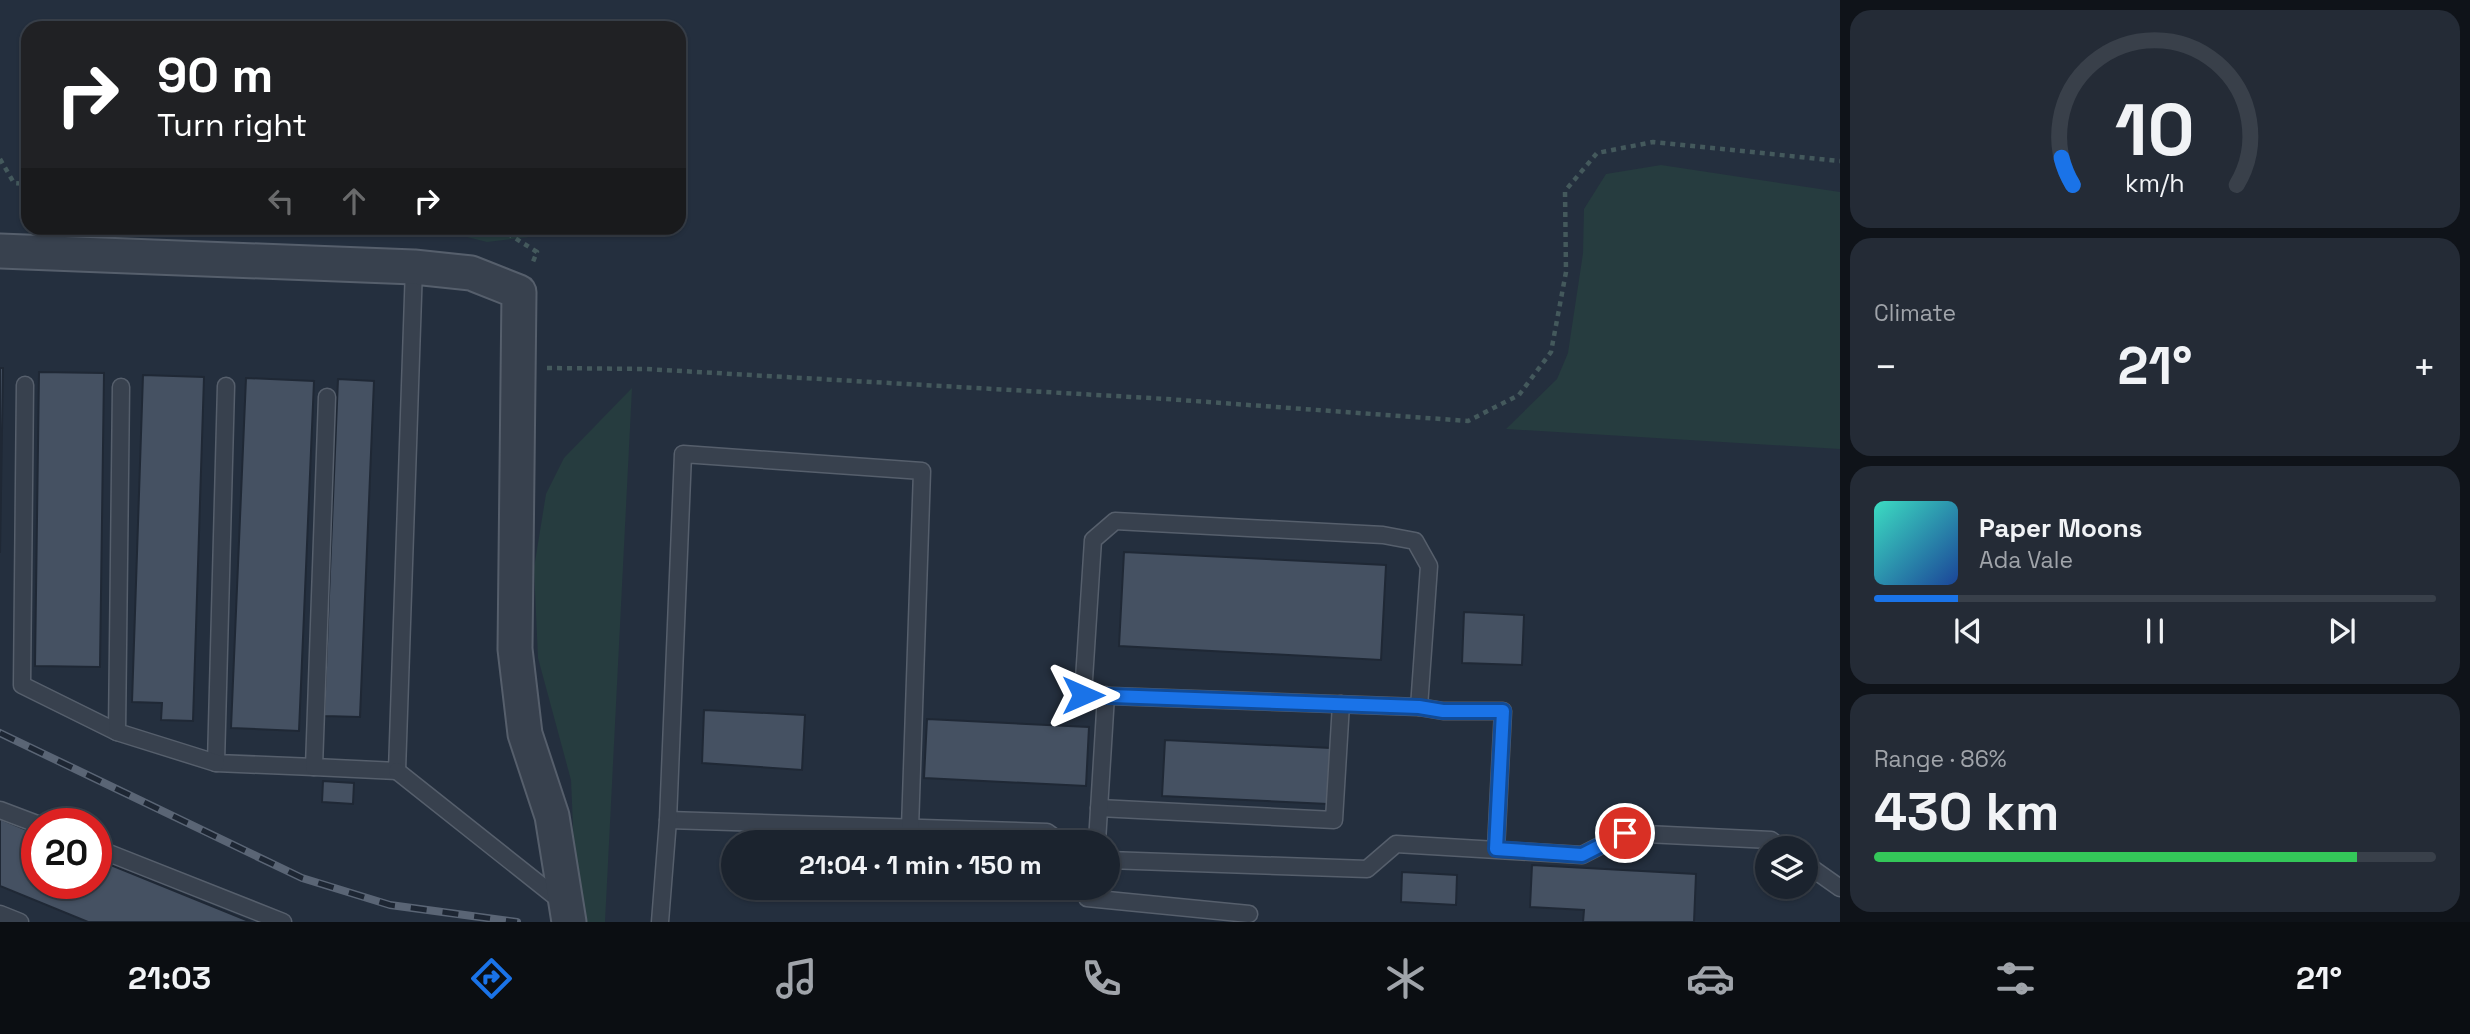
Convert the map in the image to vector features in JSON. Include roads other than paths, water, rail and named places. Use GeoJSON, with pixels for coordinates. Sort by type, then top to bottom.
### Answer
{"type":"FeatureCollection","features":[{"type":"Feature","properties":{"kind":"street"},"geometry":{"type":"LineString","coordinates":[[0,251],[414,267],[471,273],[519,292],[516,367],[515,649],[525,734],[552,816],[568,914]]}},
{"type":"Feature","properties":{"kind":"lane"},"geometry":{"type":"LineString","coordinates":[[397,771],[414,267]]}},
{"type":"Feature","properties":{"kind":"lane"},"geometry":{"type":"LineString","coordinates":[[25,386],[22,685],[117,732],[216,763],[397,771],[517,863],[568,914]]}},
{"type":"Feature","properties":{"kind":"lane"},"geometry":{"type":"LineString","coordinates":[[216,763],[226,386]]}},
{"type":"Feature","properties":{"kind":"lane"},"geometry":{"type":"LineString","coordinates":[[117,732],[121,387]]}},
{"type":"Feature","properties":{"kind":"lane"},"geometry":{"type":"LineString","coordinates":[[314,767],[327,397]]}},
{"type":"Feature","properties":{"kind":"lane"},"geometry":{"type":"LineString","coordinates":[[660,922],[668,820],[683,454],[922,471],[910,828]]}},
{"type":"Feature","properties":{"kind":"lane"},"geometry":{"type":"LineString","coordinates":[[1419,707],[1429,566],[1415,541],[1383,535],[1115,521],[1093,540],[1083,695],[1419,707],[1443,711],[1503,711],[1496,849]]}},
{"type":"Feature","properties":{"kind":"lane"},"geometry":{"type":"LineString","coordinates":[[1098,830],[1106,695]]}},
{"type":"Feature","properties":{"kind":"lane"},"geometry":{"type":"LineString","coordinates":[[1099,808],[1334,820],[1340,704]]}},
{"type":"Feature","properties":{"kind":"lane"},"geometry":{"type":"LineString","coordinates":[[0,810],[21,818]]}},
{"type":"Feature","properties":{"kind":"lane"},"geometry":{"type":"LineString","coordinates":[[668,820],[978,830]]}},
{"type":"Feature","properties":{"kind":"lane"},"geometry":{"type":"LineString","coordinates":[[1120,860],[1367,869],[1396,844],[1582,855],[1625,833],[1755,839]]}},
{"type":"Feature","properties":{"kind":"lane"},"geometry":{"type":"LineString","coordinates":[[112,854],[283,922]]}},
{"type":"Feature","properties":{"kind":"lane"},"geometry":{"type":"LineString","coordinates":[[1818,872],[1840,888]]}},
{"type":"Feature","properties":{"kind":"lane"},"geometry":{"type":"LineString","coordinates":[[1107,900],[1249,914]]}},
{"type":"Feature","properties":{"kind":"lane"},"geometry":{"type":"LineString","coordinates":[[0,914],[20,922]]}},
{"type":"Feature","properties":{"kind":"railway"},"geometry":{"type":"LineString","coordinates":[[0,733],[302,878],[390,905],[517,922]]}}]}
